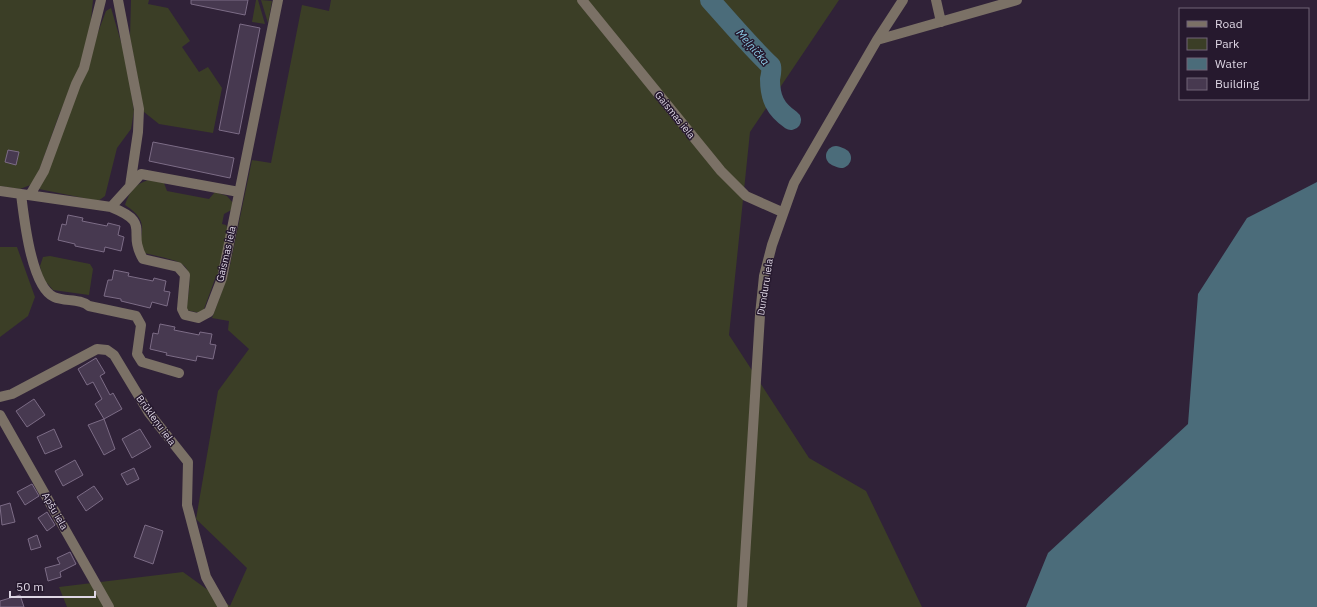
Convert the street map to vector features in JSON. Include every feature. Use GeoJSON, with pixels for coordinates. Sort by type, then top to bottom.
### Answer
{"type":"FeatureCollection","features":[{"type":"Feature","properties":{"kind":"street"},"geometry":{"type":"LineString","coordinates":[[101,0],[84,68],[76,84],[44,171],[25,194],[29,250],[44,291],[54,297],[136,316],[142,324],[137,354],[142,362],[179,373]]}},
{"type":"Feature","properties":{"kind":"street"},"geometry":{"type":"LineString","coordinates":[[118,0],[139,109],[138,132],[130,186]]}},
{"type":"Feature","properties":{"kind":"street","name":"Gaismas iela"},"geometry":{"type":"LineString","coordinates":[[0,191],[111,207],[133,218],[137,227],[136,248],[143,259],[178,267],[185,275],[182,309],[185,315],[198,318],[209,312],[222,278],[278,0]]}},
{"type":"Feature","properties":{"kind":"street","name":"Gaismas iela"},"geometry":{"type":"LineString","coordinates":[[582,0],[721,171],[746,196],[782,212]]}},
{"type":"Feature","properties":{"kind":"street","name":"Dunduru iela"},"geometry":{"type":"LineString","coordinates":[[742,607],[760,315],[764,276],[782,212],[794,183],[877,40],[904,0]]}},
{"type":"Feature","properties":{"kind":"street"},"geometry":{"type":"LineString","coordinates":[[936,0],[941,22]]}},
{"type":"Feature","properties":{"kind":"street"},"geometry":{"type":"LineString","coordinates":[[877,40],[1017,0]]}},
{"type":"Feature","properties":{"kind":"street"},"geometry":{"type":"LineString","coordinates":[[111,207],[141,174],[240,192]]}},
{"type":"Feature","properties":{"kind":"street","name":"Brūkleņu iela"},"geometry":{"type":"LineString","coordinates":[[0,397],[12,394],[97,349],[107,350],[114,355],[149,413],[188,462],[187,505],[206,577],[223,607]]}},
{"type":"Feature","properties":{"kind":"street","name":"Apšu iela"},"geometry":{"type":"LineString","coordinates":[[0,415],[109,607]]}},
{"type":"Feature","properties":{"kind":"green space"},"geometry":{"type":"Polygon","coordinates":[[[0,0],[93,0],[90,30],[79,69],[59,115],[33,184],[20,189],[0,186],[0,0]]]}},
{"type":"Feature","properties":{"kind":"green space"},"geometry":{"type":"Polygon","coordinates":[[[131,0],[149,0],[148,4],[168,8],[190,41],[182,47],[199,72],[208,67],[222,88],[213,133],[159,124],[144,112],[130,37],[131,0]]]}},
{"type":"Feature","properties":{"kind":"green space"},"geometry":{"type":"Polygon","coordinates":[[[256,0],[258,0],[265,24],[252,22],[256,0]]]}},
{"type":"Feature","properties":{"kind":"green space"},"geometry":{"type":"Polygon","coordinates":[[[261,0],[272,1],[268,23],[261,0]]]}},
{"type":"Feature","properties":{"kind":"green space"},"geometry":{"type":"Polygon","coordinates":[[[331,0],[839,0],[750,132],[729,335],[809,458],[866,491],[922,607],[67,607],[59,587],[183,572],[230,606],[247,568],[196,519],[218,391],[249,349],[228,330],[229,321],[212,318],[228,275],[252,160],[271,163],[302,5],[329,11],[331,0]]]}},
{"type":"Feature","properties":{"kind":"green space"},"geometry":{"type":"Polygon","coordinates":[[[111,8],[126,59],[134,111],[131,129],[117,148],[105,196],[98,201],[39,189],[106,11],[111,8]]]}},
{"type":"Feature","properties":{"kind":"green space"},"geometry":{"type":"Polygon","coordinates":[[[148,180],[164,183],[167,191],[209,199],[215,192],[227,196],[233,203],[233,209],[224,214],[222,224],[226,225],[228,229],[218,278],[215,279],[204,309],[200,313],[186,310],[189,273],[186,267],[172,260],[144,253],[141,247],[142,224],[134,212],[125,205],[133,189],[139,184],[148,180]]]}},
{"type":"Feature","properties":{"kind":"green space"},"geometry":{"type":"Polygon","coordinates":[[[0,247],[17,247],[35,297],[28,316],[0,337],[0,247]]]}},
{"type":"Feature","properties":{"kind":"green space"},"geometry":{"type":"Polygon","coordinates":[[[50,256],[90,264],[93,269],[89,295],[53,290],[47,283],[44,284],[40,266],[43,257],[50,256]]]}},
{"type":"Feature","properties":{"kind":"water"},"geometry":{"type":"Polygon","coordinates":[[[1317,182],[1317,607],[1026,607],[1048,553],[1188,424],[1198,294],[1247,218],[1317,182]]]}},
{"type":"Feature","properties":{"kind":"building"},"geometry":{"type":"Polygon","coordinates":[[[191,0],[248,0],[245,15],[191,4],[191,0]]]}},
{"type":"Feature","properties":{"kind":"building"},"geometry":{"type":"Polygon","coordinates":[[[240,24],[260,28],[239,134],[219,130],[240,24]]]}},
{"type":"Feature","properties":{"kind":"building"},"geometry":{"type":"Polygon","coordinates":[[[153,142],[234,158],[230,178],[149,161],[153,142]]]}},
{"type":"Feature","properties":{"kind":"building"},"geometry":{"type":"Polygon","coordinates":[[[8,150],[19,152],[16,165],[5,162],[8,150]]]}},
{"type":"Feature","properties":{"kind":"building"},"geometry":{"type":"Polygon","coordinates":[[[68,215],[83,218],[82,221],[107,226],[108,223],[120,226],[118,235],[124,237],[121,251],[105,247],[104,252],[75,246],[75,244],[58,240],[62,224],[66,225],[68,215]]]}},
{"type":"Feature","properties":{"kind":"building"},"geometry":{"type":"Polygon","coordinates":[[[114,270],[129,273],[128,276],[153,281],[154,278],[166,281],[164,291],[170,292],[167,306],[152,302],[150,308],[121,301],[121,299],[104,296],[108,280],[112,280],[114,270]]]}},
{"type":"Feature","properties":{"kind":"building"},"geometry":{"type":"Polygon","coordinates":[[[160,324],[175,327],[174,330],[199,335],[200,332],[212,334],[210,344],[216,345],[213,359],[197,356],[196,361],[166,355],[167,353],[150,349],[153,333],[158,334],[160,324]]]}},
{"type":"Feature","properties":{"kind":"building"},"geometry":{"type":"Polygon","coordinates":[[[96,358],[105,373],[100,376],[110,395],[113,393],[122,409],[104,419],[95,404],[102,399],[93,382],[87,385],[78,369],[96,358]]]}},
{"type":"Feature","properties":{"kind":"building"},"geometry":{"type":"Polygon","coordinates":[[[34,399],[45,415],[27,427],[16,411],[34,399]]]}},
{"type":"Feature","properties":{"kind":"building"},"geometry":{"type":"Polygon","coordinates":[[[104,419],[115,449],[104,455],[88,425],[104,419]]]}},
{"type":"Feature","properties":{"kind":"building"},"geometry":{"type":"Polygon","coordinates":[[[54,429],[62,447],[45,454],[37,437],[54,429]]]}},
{"type":"Feature","properties":{"kind":"building"},"geometry":{"type":"Polygon","coordinates":[[[140,429],[151,447],[132,458],[122,439],[140,429]]]}},
{"type":"Feature","properties":{"kind":"building"},"geometry":{"type":"Polygon","coordinates":[[[75,460],[83,475],[63,486],[55,471],[75,460]]]}},
{"type":"Feature","properties":{"kind":"building"},"geometry":{"type":"Polygon","coordinates":[[[134,468],[139,479],[127,485],[121,474],[134,468]]]}},
{"type":"Feature","properties":{"kind":"building"},"geometry":{"type":"Polygon","coordinates":[[[32,484],[39,496],[25,505],[17,492],[32,484]]]}},
{"type":"Feature","properties":{"kind":"building"},"geometry":{"type":"Polygon","coordinates":[[[94,486],[103,499],[86,511],[77,497],[94,486]]]}},
{"type":"Feature","properties":{"kind":"building"},"geometry":{"type":"Polygon","coordinates":[[[10,503],[15,522],[2,525],[0,506],[10,503]]]}},
{"type":"Feature","properties":{"kind":"building"},"geometry":{"type":"Polygon","coordinates":[[[47,512],[55,525],[47,531],[38,518],[47,512]]]}},
{"type":"Feature","properties":{"kind":"building"},"geometry":{"type":"Polygon","coordinates":[[[145,525],[163,531],[153,564],[134,557],[145,525]]]}},
{"type":"Feature","properties":{"kind":"building"},"geometry":{"type":"Polygon","coordinates":[[[37,535],[41,547],[31,550],[28,539],[37,535]]]}},
{"type":"Feature","properties":{"kind":"building"},"geometry":{"type":"Polygon","coordinates":[[[70,552],[76,564],[60,572],[61,577],[48,581],[45,568],[60,564],[57,558],[70,552]]]}},
{"type":"Feature","properties":{"kind":"building"},"geometry":{"type":"Polygon","coordinates":[[[20,595],[24,607],[0,607],[0,601],[20,595]]]}},
{"type":"Feature","properties":{"kind":"waterway","name":"Meļņička"},"geometry":{"type":"LineString","coordinates":[[710,0],[747,42],[771,66],[770,86],[772,97],[781,112],[791,120]]}},
{"type":"Feature","properties":{"kind":"waterway","name":"Meļņička"},"geometry":{"type":"LineString","coordinates":[[836,156],[841,158]]}}]}
